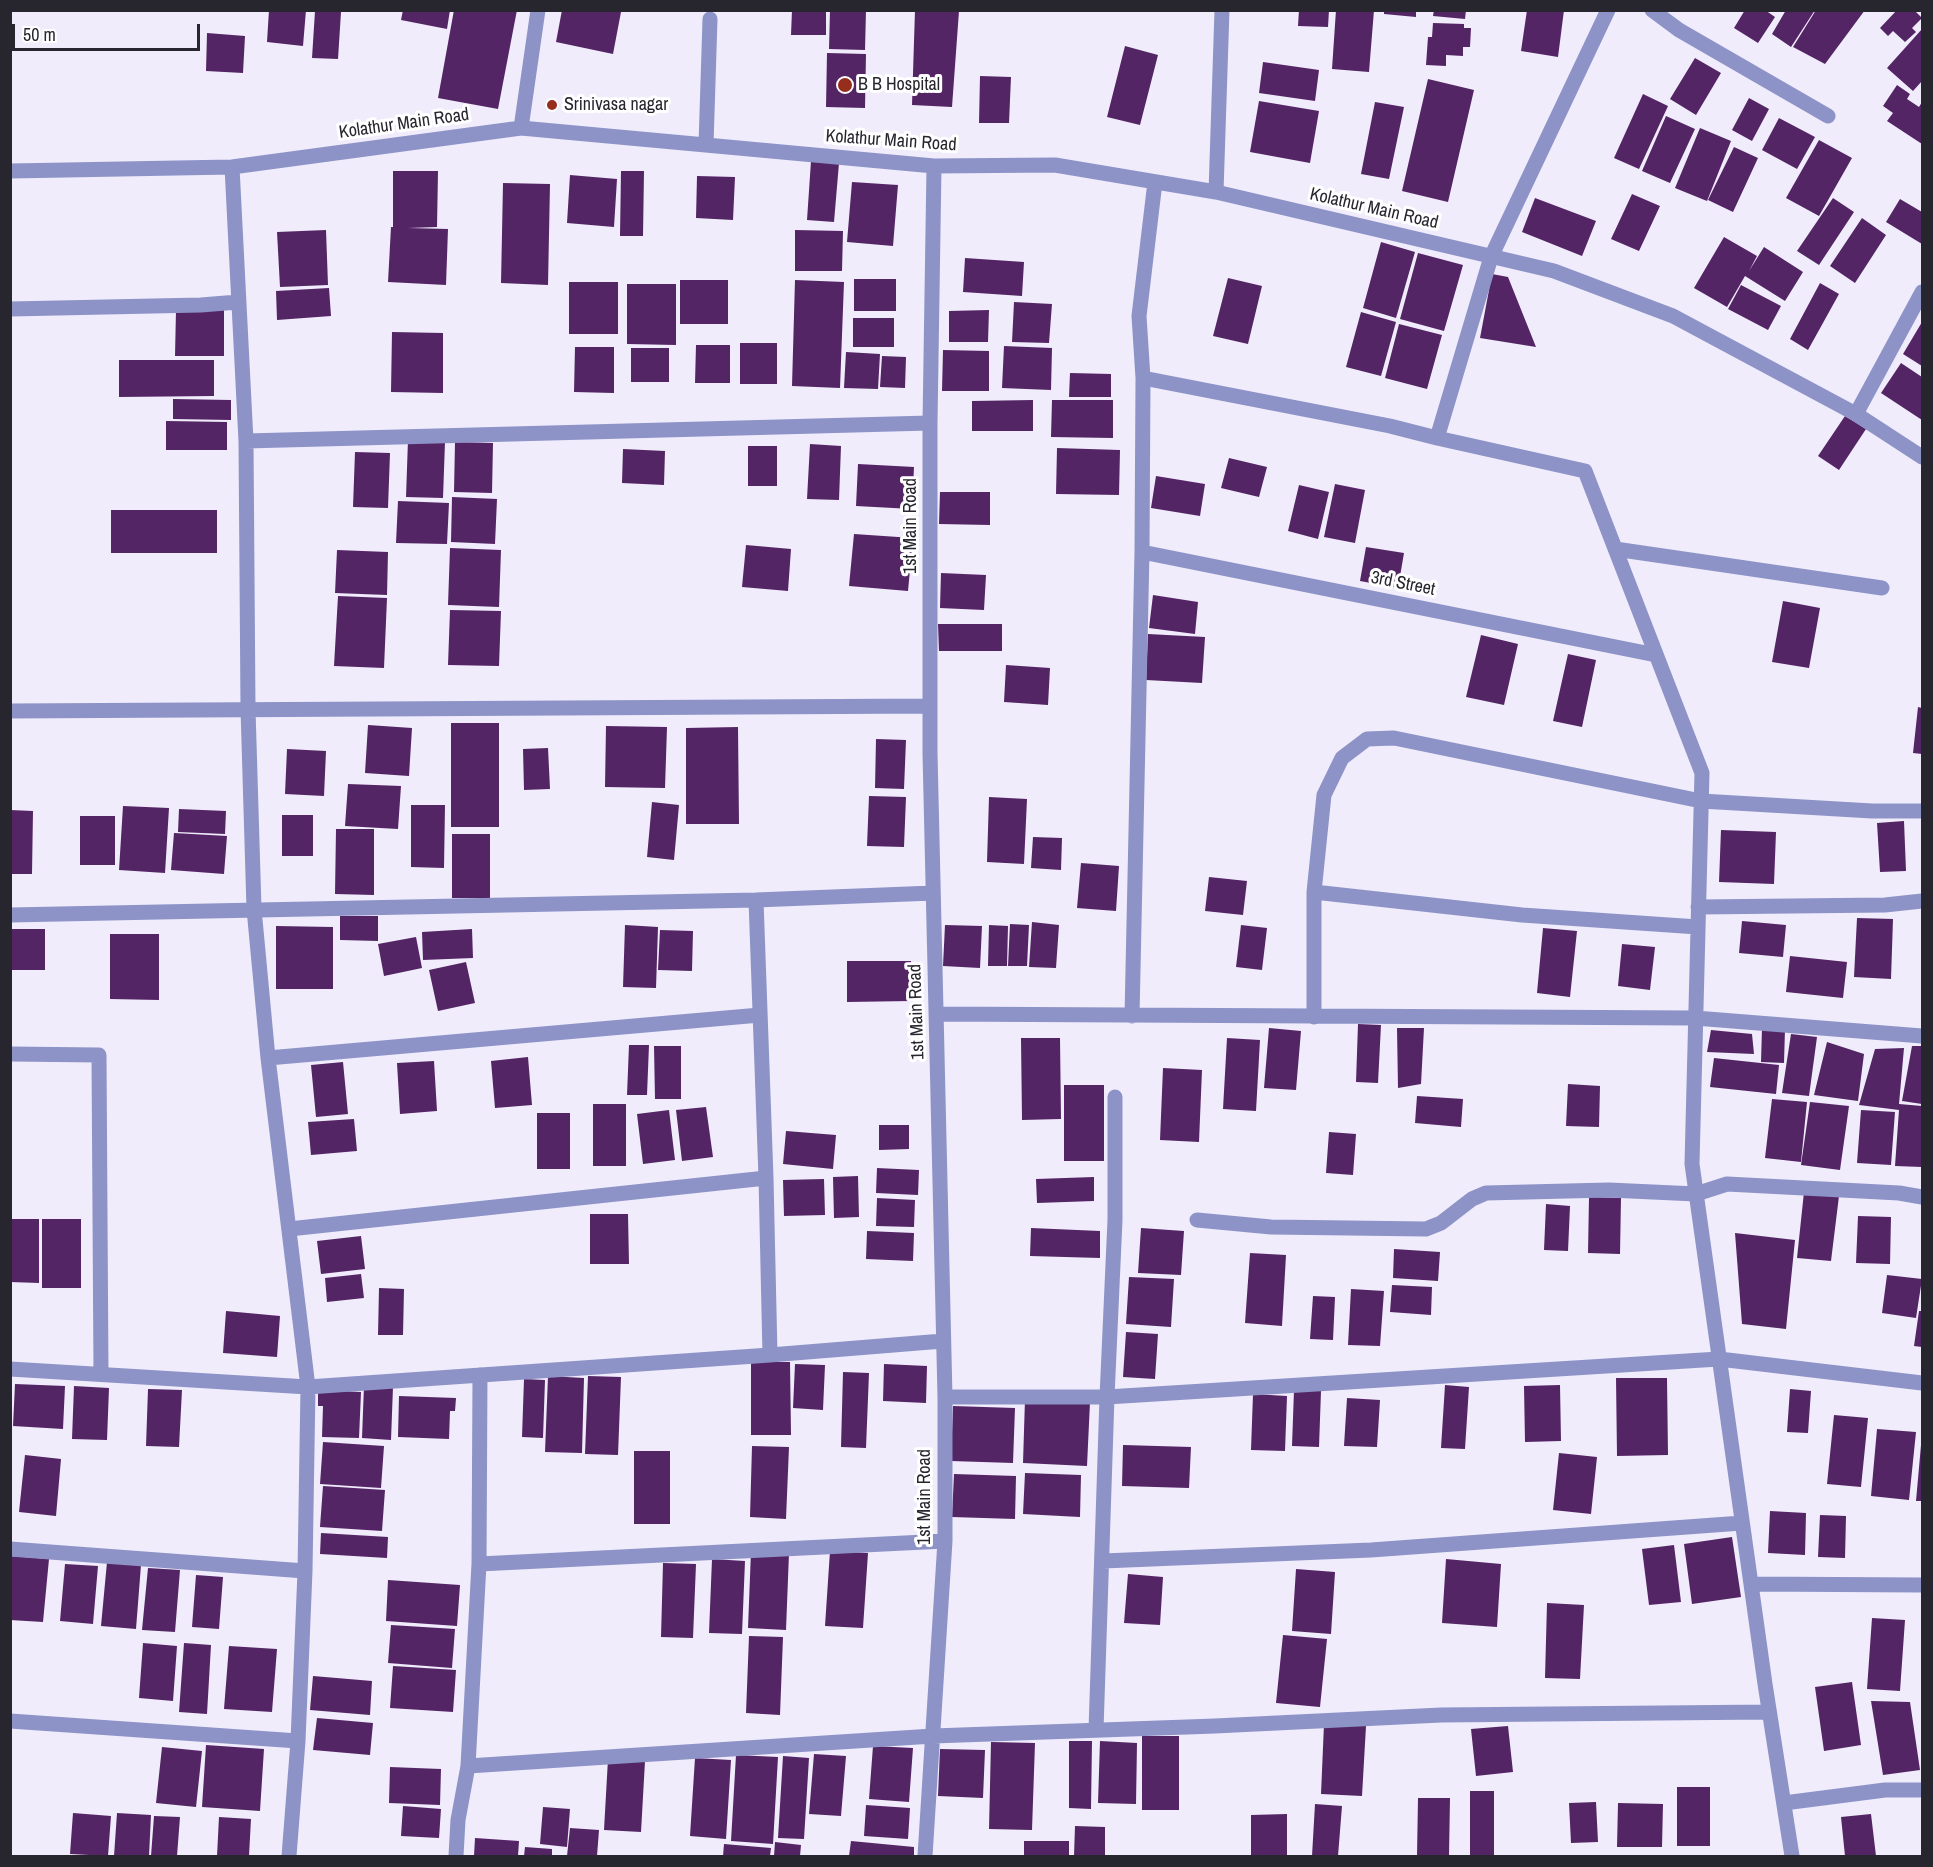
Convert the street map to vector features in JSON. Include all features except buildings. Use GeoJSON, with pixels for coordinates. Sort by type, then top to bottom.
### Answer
{"type":"FeatureCollection","features":[{"type":"Feature","properties":{"kind":"street"},"geometry":{"type":"LineString","coordinates":[[521,128],[538,10]]}},
{"type":"Feature","properties":{"kind":"street"},"geometry":{"type":"LineString","coordinates":[[1216,192],[1222,10]]}},
{"type":"Feature","properties":{"kind":"street"},"geometry":{"type":"LineString","coordinates":[[1437,438],[1491,257],[1608,10]]}},
{"type":"Feature","properties":{"kind":"street"},"geometry":{"type":"LineString","coordinates":[[1652,10],[1679,30],[1828,116]]}},
{"type":"Feature","properties":{"kind":"street"},"geometry":{"type":"LineString","coordinates":[[706,145],[710,19]]}},
{"type":"Feature","properties":{"kind":"street","name":"Kolathur Main Road"},"geometry":{"type":"LineString","coordinates":[[10,171],[232,167],[521,128],[934,166],[1055,165],[1216,192],[1554,271],[1673,316],[1856,414],[1923,457]]}},
{"type":"Feature","properties":{"kind":"street","name":"1st Main Road"},"geometry":{"type":"LineString","coordinates":[[925,1857],[945,1541],[945,1396],[930,706],[930,423],[934,166]]}},
{"type":"Feature","properties":{"kind":"street"},"geometry":{"type":"LineString","coordinates":[[232,167],[246,441],[248,709],[254,909],[267,1058],[308,1387],[305,1571],[298,1741],[289,1857]]}},
{"type":"Feature","properties":{"kind":"street"},"geometry":{"type":"LineString","coordinates":[[1132,1016],[1142,552],[1143,378],[1139,316],[1155,182]]}},
{"type":"Feature","properties":{"kind":"street"},"geometry":{"type":"LineString","coordinates":[[1856,414],[1923,292]]}},
{"type":"Feature","properties":{"kind":"street"},"geometry":{"type":"LineString","coordinates":[[10,309],[201,305],[238,302]]}},
{"type":"Feature","properties":{"kind":"street"},"geometry":{"type":"LineString","coordinates":[[1143,378],[1390,426],[1585,471],[1702,773],[1692,1164],[1769,1712],[1792,1857]]}},
{"type":"Feature","properties":{"kind":"street"},"geometry":{"type":"LineString","coordinates":[[246,441],[930,423]]}},
{"type":"Feature","properties":{"kind":"street"},"geometry":{"type":"LineString","coordinates":[[1616,549],[1882,588]]}},
{"type":"Feature","properties":{"kind":"street","name":"3rd Street"},"geometry":{"type":"LineString","coordinates":[[1142,552],[1656,655]]}},
{"type":"Feature","properties":{"kind":"street"},"geometry":{"type":"LineString","coordinates":[[10,711],[930,706]]}},
{"type":"Feature","properties":{"kind":"street"},"geometry":{"type":"LineString","coordinates":[[1314,1017],[1314,892],[1324,795],[1342,758],[1367,739],[1394,738],[1701,801],[1872,811],[1923,811]]}},
{"type":"Feature","properties":{"kind":"street"},"geometry":{"type":"LineString","coordinates":[[1314,892],[1522,915],[1698,927]]}},
{"type":"Feature","properties":{"kind":"street"},"geometry":{"type":"LineString","coordinates":[[10,915],[756,900],[933,893]]}},
{"type":"Feature","properties":{"kind":"street"},"geometry":{"type":"LineString","coordinates":[[756,900],[770,1355]]}},
{"type":"Feature","properties":{"kind":"street"},"geometry":{"type":"LineString","coordinates":[[1698,908],[1885,905],[1923,901]]}},
{"type":"Feature","properties":{"kind":"street"},"geometry":{"type":"LineString","coordinates":[[936,1014],[1695,1018],[1923,1036]]}},
{"type":"Feature","properties":{"kind":"street"},"geometry":{"type":"LineString","coordinates":[[267,1058],[760,1015]]}},
{"type":"Feature","properties":{"kind":"street"},"geometry":{"type":"LineString","coordinates":[[10,1054],[99,1055],[100,1374]]}},
{"type":"Feature","properties":{"kind":"street"},"geometry":{"type":"LineString","coordinates":[[1096,1730],[1115,1220],[1115,1097]]}},
{"type":"Feature","properties":{"kind":"street"},"geometry":{"type":"LineString","coordinates":[[289,1229],[766,1178]]}},
{"type":"Feature","properties":{"kind":"street"},"geometry":{"type":"LineString","coordinates":[[1197,1220],[1271,1227],[1425,1229],[1441,1223],[1472,1199],[1486,1193],[1609,1190],[1696,1194],[1727,1184],[1899,1193],[1923,1197]]}},
{"type":"Feature","properties":{"kind":"street"},"geometry":{"type":"LineString","coordinates":[[10,1369],[308,1387],[943,1341]]}},
{"type":"Feature","properties":{"kind":"street"},"geometry":{"type":"LineString","coordinates":[[945,1396],[1107,1397],[1719,1359],[1923,1383]]}},
{"type":"Feature","properties":{"kind":"street"},"geometry":{"type":"LineString","coordinates":[[456,1857],[458,1820],[468,1766],[479,1564],[480,1375]]}},
{"type":"Feature","properties":{"kind":"street"},"geometry":{"type":"LineString","coordinates":[[1102,1561],[1371,1550],[1742,1523]]}},
{"type":"Feature","properties":{"kind":"street"},"geometry":{"type":"LineString","coordinates":[[479,1564],[945,1541]]}},
{"type":"Feature","properties":{"kind":"street"},"geometry":{"type":"LineString","coordinates":[[10,1549],[305,1571]]}},
{"type":"Feature","properties":{"kind":"street"},"geometry":{"type":"LineString","coordinates":[[1751,1584],[1923,1585]]}},
{"type":"Feature","properties":{"kind":"street"},"geometry":{"type":"LineString","coordinates":[[468,1766],[933,1736],[1441,1715],[1769,1712]]}},
{"type":"Feature","properties":{"kind":"street"},"geometry":{"type":"LineString","coordinates":[[10,1721],[298,1741]]}},
{"type":"Feature","properties":{"kind":"street"},"geometry":{"type":"LineString","coordinates":[[1784,1803],[1886,1790],[1923,1790]]}},
{"type":"Feature","properties":{"kind":"place","name":"B B Hospital"},"geometry":{"type":"Point","coordinates":[845,85]}},
{"type":"Feature","properties":{"kind":"place","name":"Srinivasa nagar"},"geometry":{"type":"Point","coordinates":[552,105]}}]}
